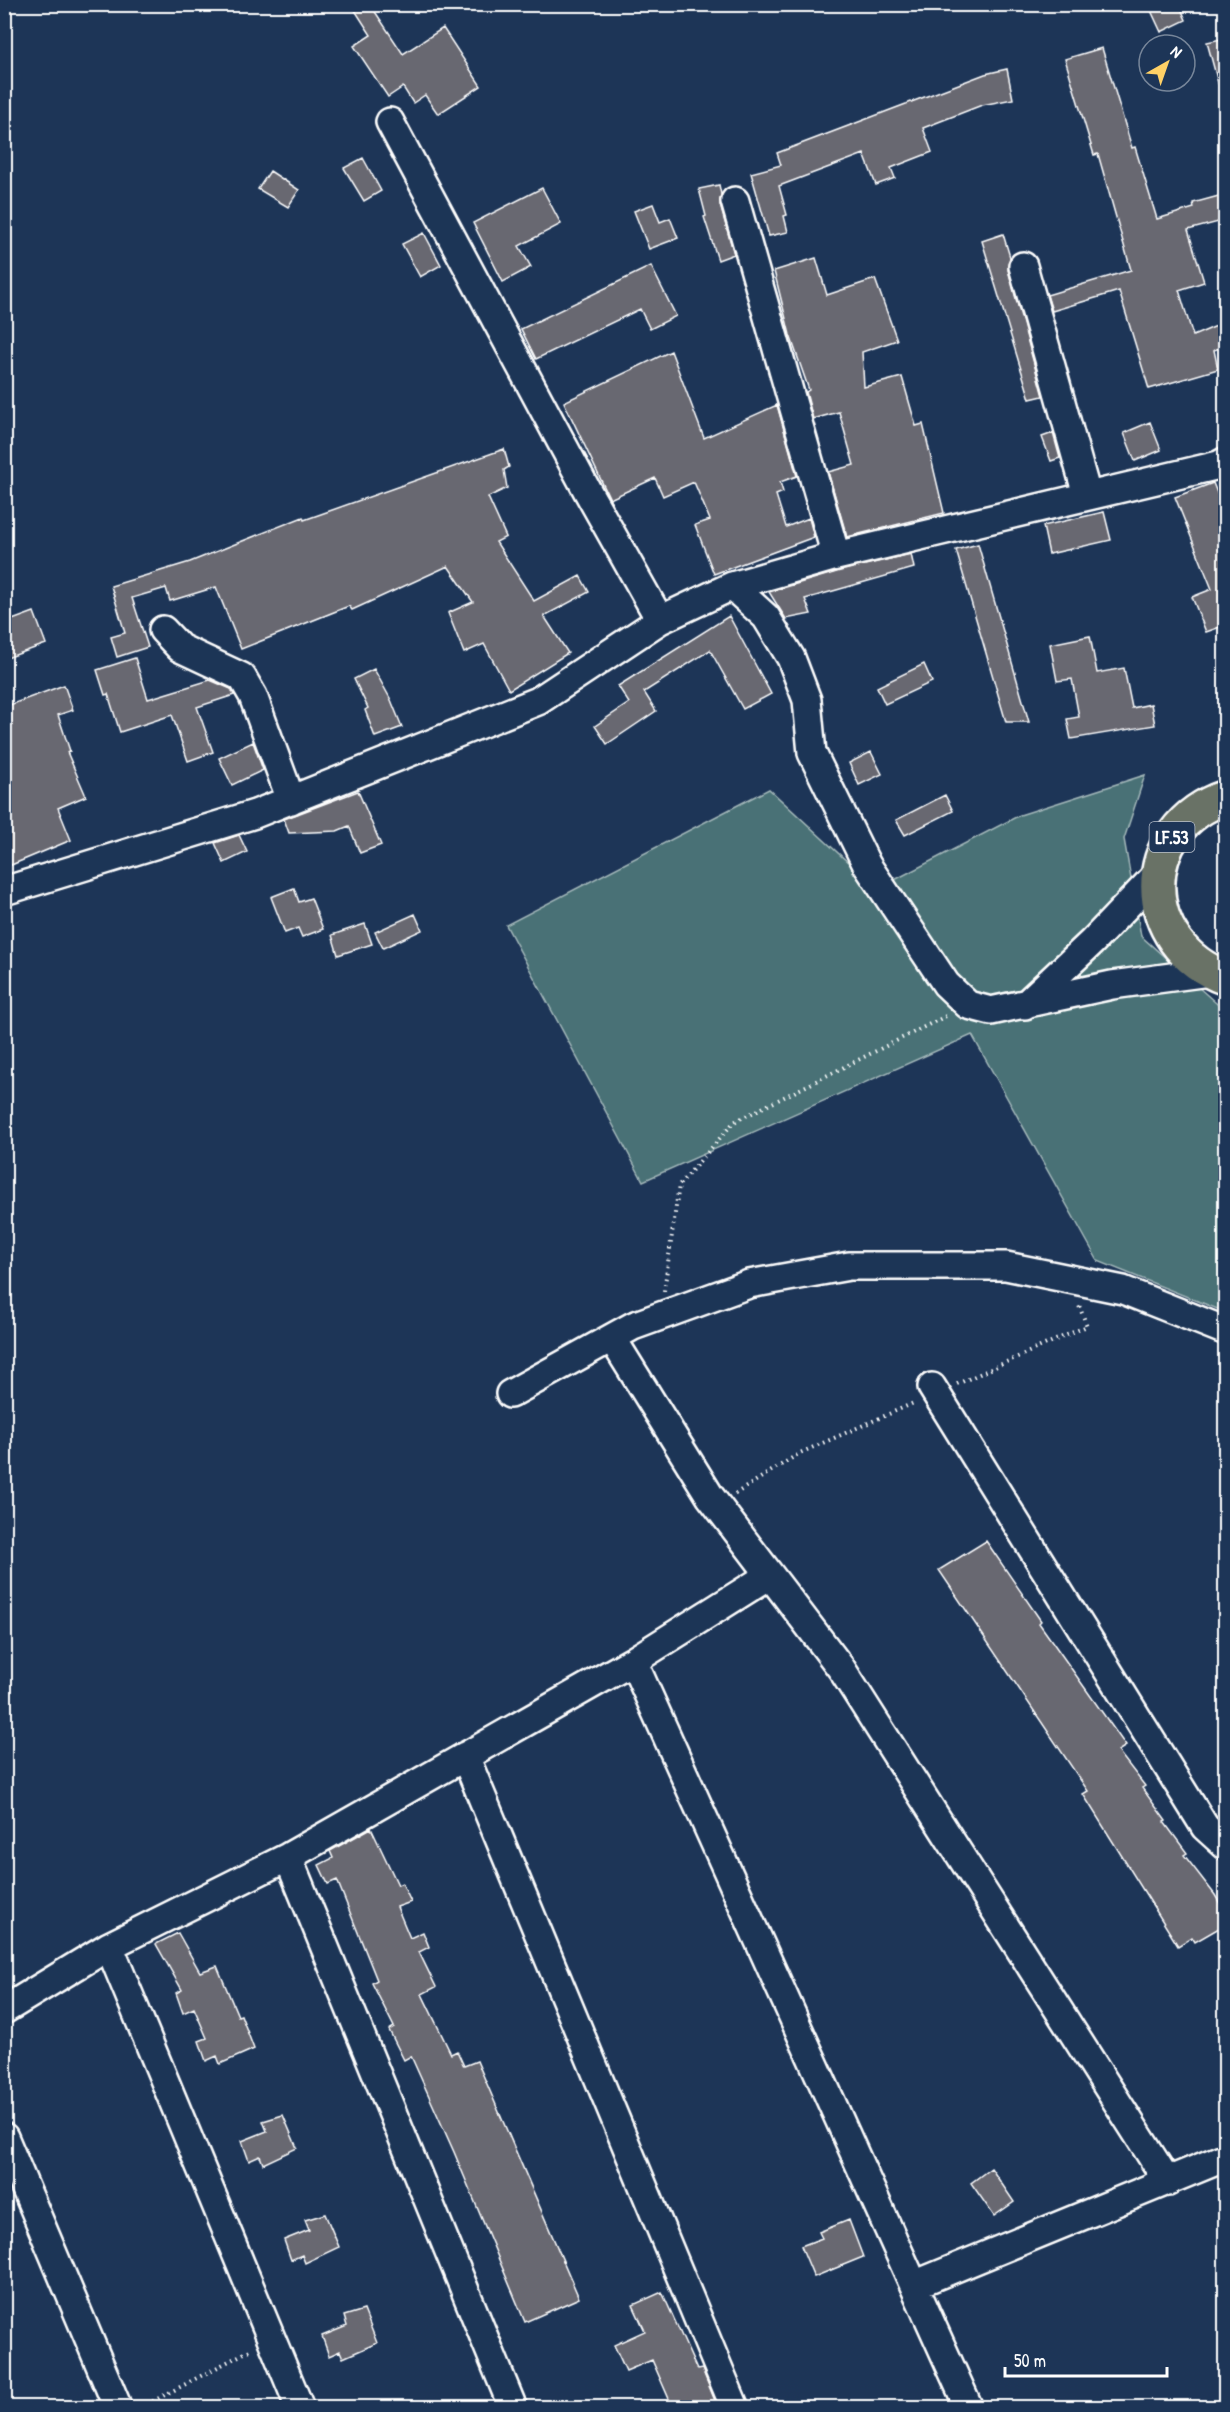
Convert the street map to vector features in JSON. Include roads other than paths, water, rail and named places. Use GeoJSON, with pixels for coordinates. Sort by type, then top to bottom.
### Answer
{"type":"FeatureCollection","features":[{"type":"Feature","properties":{"kind":"highway","name":"LF.53"},"geometry":{"type":"LineString","coordinates":[[1217,975],[1185,954],[1167,930],[1158,902],[1158,873],[1167,844],[1184,820],[1208,803],[1226,797]]}},
{"type":"Feature","properties":{"kind":"street"},"geometry":{"type":"LineString","coordinates":[[390,122],[588,492],[660,620]]}},
{"type":"Feature","properties":{"kind":"street"},"geometry":{"type":"LineString","coordinates":[[735,201],[836,556]]}},
{"type":"Feature","properties":{"kind":"street"},"geometry":{"type":"LineString","coordinates":[[1023,266],[1087,495]]}},
{"type":"Feature","properties":{"kind":"street"},"geometry":{"type":"LineString","coordinates":[[4,891],[255,814],[538,701],[660,620],[732,586],[836,556],[1219,465],[1226,461]]}},
{"type":"Feature","properties":{"kind":"street"},"geometry":{"type":"LineString","coordinates":[[732,586],[765,617],[791,658],[807,700],[812,753],[867,865],[946,984],[968,1005],[992,1011],[1112,985],[1217,975]]}},
{"type":"Feature","properties":{"kind":"street"},"geometry":{"type":"LineString","coordinates":[[163,630],[180,648],[242,677],[253,696],[291,800]]}},
{"type":"Feature","properties":{"kind":"street"},"geometry":{"type":"LineString","coordinates":[[1024,1005],[1092,942],[1158,873]]}},
{"type":"Feature","properties":{"kind":"street"},"geometry":{"type":"LineString","coordinates":[[510,1394],[633,1326],[749,1284],[849,1266],[1006,1266],[1123,1290],[1226,1331]]}},
{"type":"Feature","properties":{"kind":"street"},"geometry":{"type":"LineString","coordinates":[[612,1338],[717,1506],[841,1668],[1168,2182]]}},
{"type":"Feature","properties":{"kind":"street"},"geometry":{"type":"LineString","coordinates":[[935,1392],[1205,1827],[1226,1846]]}},
{"type":"Feature","properties":{"kind":"street"},"geometry":{"type":"LineString","coordinates":[[4,2010],[109,1946],[288,1857],[633,1661],[770,1575]]}},
{"type":"Feature","properties":{"kind":"street"},"geometry":{"type":"LineString","coordinates":[[633,1661],[969,2408]]}},
{"type":"Feature","properties":{"kind":"street"},"geometry":{"type":"LineString","coordinates":[[465,1756],[735,2408]]}},
{"type":"Feature","properties":{"kind":"street"},"geometry":{"type":"LineString","coordinates":[[288,1857],[513,2408]]}},
{"type":"Feature","properties":{"kind":"street"},"geometry":{"type":"LineString","coordinates":[[109,1946],[300,2408]]}},
{"type":"Feature","properties":{"kind":"street"},"geometry":{"type":"LineString","coordinates":[[4,2137],[118,2408]]}},
{"type":"Feature","properties":{"kind":"street"},"geometry":{"type":"LineString","coordinates":[[914,2285],[1226,2157]]}}]}
